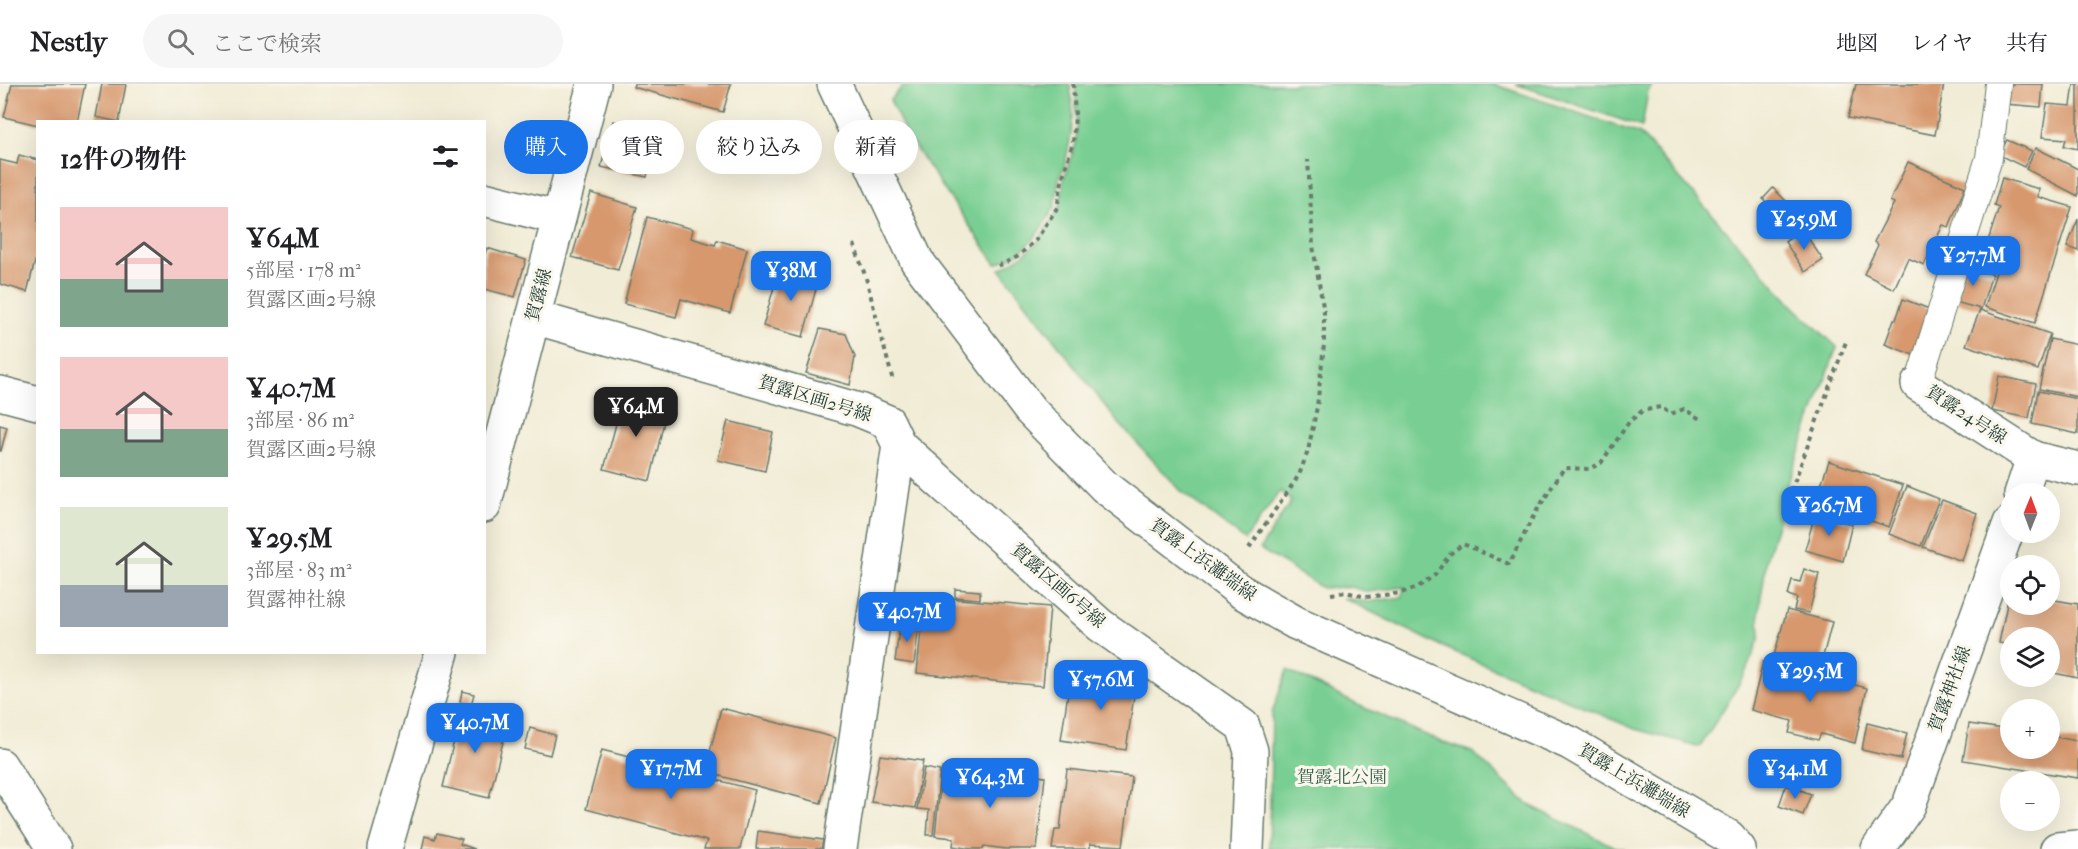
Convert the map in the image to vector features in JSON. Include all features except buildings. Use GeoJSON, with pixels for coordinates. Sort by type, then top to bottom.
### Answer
{"type":"FeatureCollection","features":[{"type":"Feature","properties":{"kind":"street","name":"賀露線"},"geometry":{"type":"LineString","coordinates":[[486,498],[594,84]]}},
{"type":"Feature","properties":{"kind":"street","name":"賀露上浜灘端線"},"geometry":{"type":"LineString","coordinates":[[841,87],[917,261],[1030,410],[1105,487],[1240,591],[1296,623],[1570,743],[1729,837],[1739,849]]}},
{"type":"Feature","properties":{"kind":"street"},"geometry":{"type":"LineString","coordinates":[[486,200],[559,218]]}},
{"type":"Feature","properties":{"kind":"street","name":"賀露区画2号線"},"geometry":{"type":"LineString","coordinates":[[533,317],[859,410],[888,422],[899,445]]}},
{"type":"Feature","properties":{"kind":"street","name":"賀露24号線"},"geometry":{"type":"LineString","coordinates":[[1918,384],[2033,458]]}},
{"type":"Feature","properties":{"kind":"street"},"geometry":{"type":"LineString","coordinates":[[0,393],[36,402]]}},
{"type":"Feature","properties":{"kind":"street"},"geometry":{"type":"LineString","coordinates":[[840,849],[899,445]]}},
{"type":"Feature","properties":{"kind":"street","name":"賀露区画6号線"},"geometry":{"type":"LineString","coordinates":[[899,445],[1100,625],[1243,726],[1251,751],[1247,849]]}},
{"type":"Feature","properties":{"kind":"street"},"geometry":{"type":"LineString","coordinates":[[2025,483],[2033,458],[2078,470]]}},
{"type":"Feature","properties":{"kind":"street","name":"賀露神社線"},"geometry":{"type":"LineString","coordinates":[[1878,849],[1909,805],[2003,543]]}},
{"type":"Feature","properties":{"kind":"street"},"geometry":{"type":"LineString","coordinates":[[385,849],[441,654]]}},
{"type":"Feature","properties":{"kind":"street"},"geometry":{"type":"LineString","coordinates":[[0,765],[54,849]]}},
{"type":"Feature","properties":{"kind":"street"},"geometry":{"type":"LineString","coordinates":[[2057,849],[2078,847]]}},
{"type":"Feature","properties":{"kind":"lane","name":"賀露24号線"},"geometry":{"type":"LineString","coordinates":[[1918,384],[1989,158],[1998,84]]}},
{"type":"Feature","properties":{"kind":"path"},"geometry":{"type":"LineString","coordinates":[[998,266],[1017,256],[1036,240],[1057,208],[1073,142],[1075,115],[1072,84]]}},
{"type":"Feature","properties":{"kind":"path"},"geometry":{"type":"LineString","coordinates":[[1245,552],[1299,476],[1308,451],[1317,407],[1324,345],[1324,313],[1313,246],[1308,160]]}},
{"type":"Feature","properties":{"kind":"path"},"geometry":{"type":"LineString","coordinates":[[854,243],[866,278],[898,400],[899,445]]}},
{"type":"Feature","properties":{"kind":"path"},"geometry":{"type":"LineString","coordinates":[[1788,499],[1847,339]]}},
{"type":"Feature","properties":{"kind":"path"},"geometry":{"type":"LineString","coordinates":[[1322,596],[1346,592],[1366,597],[1401,593],[1418,587],[1435,575],[1450,555],[1463,544],[1509,564],[1534,515],[1564,468],[1589,469],[1601,463],[1629,422],[1642,411],[1650,408],[1660,407],[1671,414],[1684,409],[1700,419]]}},
{"type":"Feature","properties":{"kind":"green space"},"geometry":{"type":"Polygon","coordinates":[[[905,84],[1070,84],[1073,115],[1065,164],[1059,179],[1055,207],[1034,239],[1017,254],[996,264],[918,152],[918,120],[899,120],[890,100],[905,84]]]}},
{"type":"Feature","properties":{"kind":"green space"},"geometry":{"type":"Polygon","coordinates":[[[1075,84],[1493,84],[1640,134],[1793,306],[1837,347],[1783,497],[1785,499],[1767,556],[1759,614],[1760,637],[1744,676],[1700,747],[1635,729],[1441,646],[1343,598],[1368,602],[1402,597],[1404,587],[1369,592],[1350,587],[1322,588],[1260,549],[1291,501],[1280,491],[1245,540],[1183,493],[1115,419],[1000,269],[1019,258],[1037,243],[1060,207],[1064,178],[1076,143],[1075,84]]]}},
{"type":"Feature","properties":{"kind":"green space"},"geometry":{"type":"Polygon","coordinates":[[[1516,84],[1653,84],[1648,91],[1642,127],[1516,84]]]}},
{"type":"Feature","properties":{"kind":"green space","name":"賀露北公園"},"geometry":{"type":"Polygon","coordinates":[[[1287,670],[1358,705],[1444,743],[1472,752],[1529,805],[1615,847],[1625,849],[1269,849],[1272,713],[1287,670]]]}}]}
